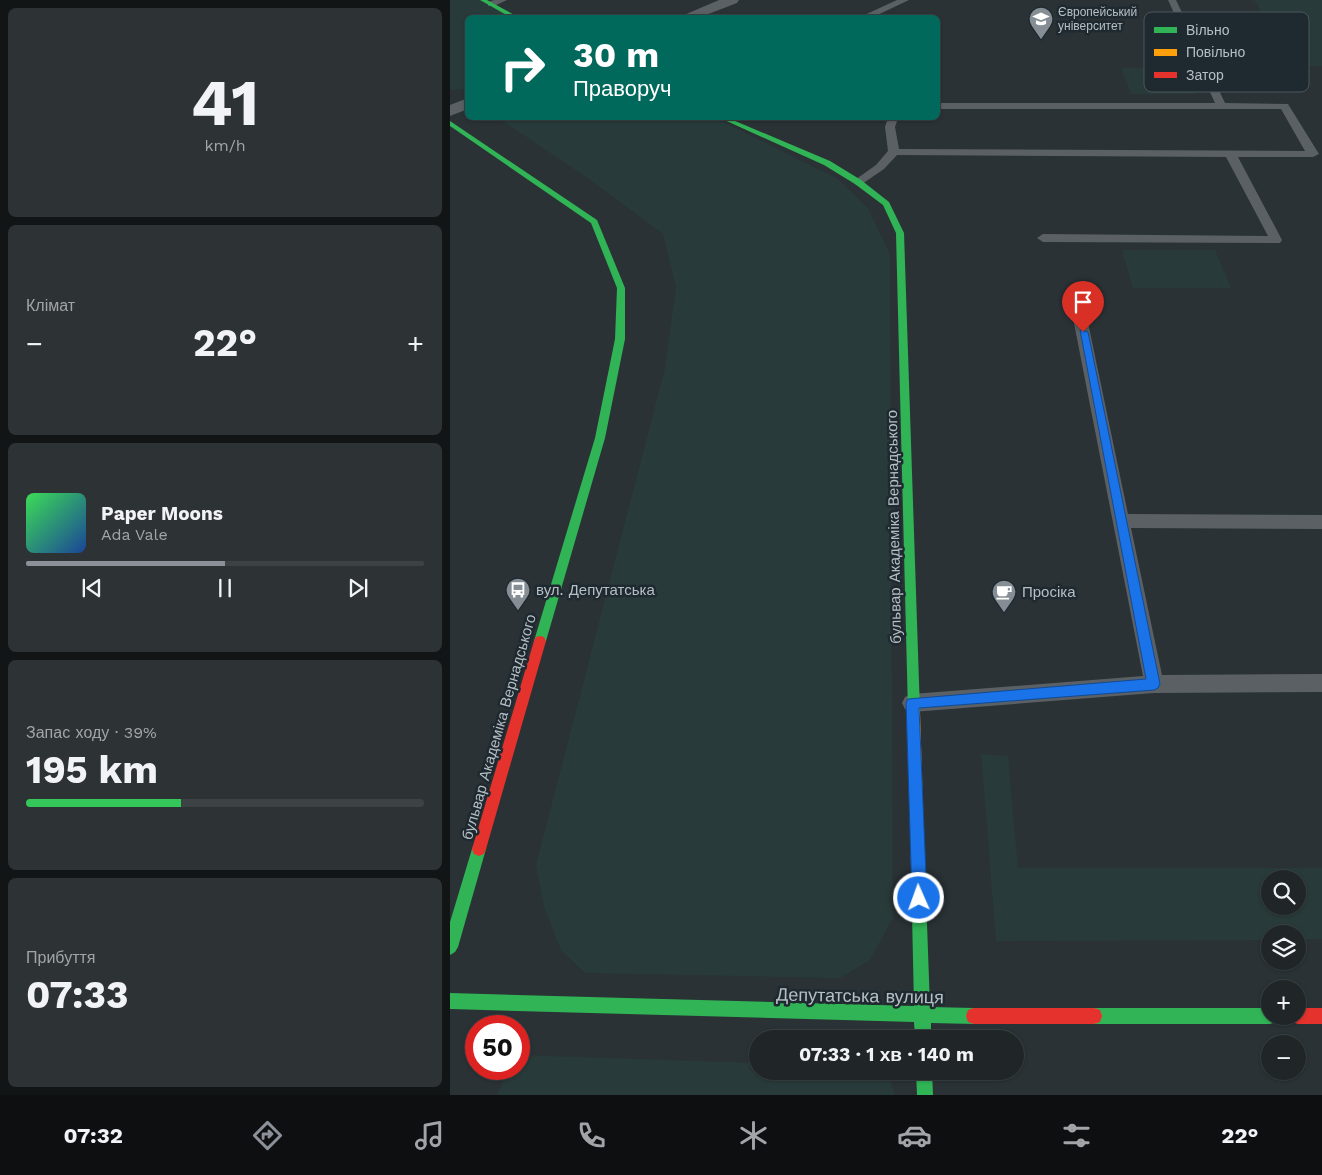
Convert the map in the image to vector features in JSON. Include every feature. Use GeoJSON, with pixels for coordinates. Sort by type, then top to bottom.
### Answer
{"type":"FeatureCollection","features":[{"type":"Feature","properties":{"kind":"main road"},"geometry":{"type":"LineString","coordinates":[[487,2],[511,15]]}},
{"type":"Feature","properties":{"kind":"main road","name":"бульвар Академіка Вернадського"},"geometry":{"type":"LineString","coordinates":[[727,120],[827,163],[858,182],[886,204],[900,233],[908,455],[912,703],[923,1030]]}},
{"type":"Feature","properties":{"kind":"main road","name":"бульвар Академіка Вернадського"},"geometry":{"type":"LineString","coordinates":[[450,123],[594,222],[622,288],[620,339],[600,438],[450,947]]}},
{"type":"Feature","properties":{"kind":"main road","name":"Депутатська вулиця"},"geometry":{"type":"LineString","coordinates":[[450,1001],[923,1016],[1261,1016]]}},
{"type":"Feature","properties":{"kind":"main road"},"geometry":{"type":"LineString","coordinates":[[1306,1016],[1322,1016]]}},
{"type":"Feature","properties":{"kind":"main road"},"geometry":{"type":"LineString","coordinates":[[924,1080],[925,1095]]}},
{"type":"Feature","properties":{"kind":"street"},"geometry":{"type":"LineString","coordinates":[[695,15],[732,0]]}},
{"type":"Feature","properties":{"kind":"street"},"geometry":{"type":"LineString","coordinates":[[450,111],[465,104]]}},
{"type":"Feature","properties":{"kind":"lane"},"geometry":{"type":"LineString","coordinates":[[487,2],[503,0]]}},
{"type":"Feature","properties":{"kind":"lane"},"geometry":{"type":"LineString","coordinates":[[869,15],[905,0]]}},
{"type":"Feature","properties":{"kind":"lane"},"geometry":{"type":"LineString","coordinates":[[1172,0],[1177,12]]}},
{"type":"Feature","properties":{"kind":"lane"},"geometry":{"type":"LineString","coordinates":[[1214,92],[1220,105]]}},
{"type":"Feature","properties":{"kind":"lane"},"geometry":{"type":"LineString","coordinates":[[858,182],[880,167],[894,152],[1313,154],[1284,106],[940,106]]}},
{"type":"Feature","properties":{"kind":"lane"},"geometry":{"type":"LineString","coordinates":[[892,120],[890,126],[894,152]]}},
{"type":"Feature","properties":{"kind":"lane"},"geometry":{"type":"LineString","coordinates":[[1042,238],[1276,240],[1230,153]]}},
{"type":"Feature","properties":{"kind":"lane"},"geometry":{"type":"LineString","coordinates":[[1079,314],[1154,684]]}},
{"type":"Feature","properties":{"kind":"lane"},"geometry":{"type":"LineString","coordinates":[[1121,521],[1322,522]]}},
{"type":"Feature","properties":{"kind":"lane"},"geometry":{"type":"LineString","coordinates":[[912,703],[1154,684],[1322,683]]}},
{"type":"Feature","properties":{"kind":"shaded area"},"geometry":{"type":"Polygon","coordinates":[[[450,0],[481,0],[512,15],[465,15],[465,89],[450,90],[450,0]]]}},
{"type":"Feature","properties":{"kind":"shaded area"},"geometry":{"type":"Polygon","coordinates":[[[1254,0],[1322,0],[1322,66],[1309,66],[1309,12],[1261,12],[1254,0]]]}},
{"type":"Feature","properties":{"kind":"shaded area"},"geometry":{"type":"Polygon","coordinates":[[[1121,68],[1144,68],[1144,92],[1194,92],[1195,94],[1131,94],[1121,68]]]}},
{"type":"Feature","properties":{"kind":"shaded area"},"geometry":{"type":"Polygon","coordinates":[[[501,120],[719,120],[838,179],[868,208],[890,254],[893,918],[870,960],[840,978],[585,973],[561,950],[545,910],[536,865],[665,368],[676,287],[663,234],[592,181],[501,120]]]}},
{"type":"Feature","properties":{"kind":"shaded area"},"geometry":{"type":"Polygon","coordinates":[[[1122,250],[1215,250],[1231,288],[1133,288],[1122,250]]]}},
{"type":"Feature","properties":{"kind":"shaded area"},"geometry":{"type":"Polygon","coordinates":[[[981,754],[1008,756],[1018,868],[1322,868],[1322,939],[1306,939],[1306,925],[1261,925],[1261,940],[996,941],[981,754]]]}},
{"type":"Feature","properties":{"kind":"shaded area"},"geometry":{"type":"Polygon","coordinates":[[[530,1055],[749,1063],[749,1080],[890,1080],[895,1095],[497,1095],[504,1080],[530,1080],[530,1055]]]}},
{"type":"Feature","properties":{"kind":"traffic: fast"},"geometry":{"type":"LineString","coordinates":[[483,0],[511,15]]}},
{"type":"Feature","properties":{"kind":"traffic: fast"},"geometry":{"type":"LineString","coordinates":[[728,120],[827,163],[858,182],[886,204],[900,233],[914,712]]}},
{"type":"Feature","properties":{"kind":"traffic: fast"},"geometry":{"type":"LineString","coordinates":[[450,123],[594,222],[621,288],[620,339],[600,438],[540,641]]}},
{"type":"Feature","properties":{"kind":"traffic: fast"},"geometry":{"type":"LineString","coordinates":[[450,947],[479,849]]}},
{"type":"Feature","properties":{"kind":"traffic: fast"},"geometry":{"type":"LineString","coordinates":[[918,868],[923,1030]]}},
{"type":"Feature","properties":{"kind":"traffic: fast"},"geometry":{"type":"LineString","coordinates":[[450,1001],[974,1016]]}},
{"type":"Feature","properties":{"kind":"traffic: fast"},"geometry":{"type":"LineString","coordinates":[[1094,1016],[1261,1016]]}},
{"type":"Feature","properties":{"kind":"traffic: fast"},"geometry":{"type":"LineString","coordinates":[[924,1080],[925,1095]]}},
{"type":"Feature","properties":{"kind":"traffic: slow"},"geometry":{"type":"LineString","coordinates":[[914,712],[918,868]]}},
{"type":"Feature","properties":{"kind":"traffic: jam"},"geometry":{"type":"LineString","coordinates":[[479,849],[540,641]]}},
{"type":"Feature","properties":{"kind":"traffic: jam"},"geometry":{"type":"LineString","coordinates":[[974,1016],[1094,1016]]}},
{"type":"Feature","properties":{"kind":"traffic: jam"},"geometry":{"type":"LineString","coordinates":[[1306,1016],[1322,1016]]}},
{"type":"Feature","properties":{"kind":"place","name":"Європейський університет"},"geometry":{"type":"Point","coordinates":[1041,40]}},
{"type":"Feature","properties":{"kind":"place","name":"вул. Депутатська"},"geometry":{"type":"Point","coordinates":[518,611]}},
{"type":"Feature","properties":{"kind":"place","name":"Просіка"},"geometry":{"type":"Point","coordinates":[1004,613]}},
{"type":"Feature","properties":{"kind":"route"},"geometry":{"type":"LineString","coordinates":[[919,898],[912,703],[969,697],[1154,684],[1083,332]]}}]}
